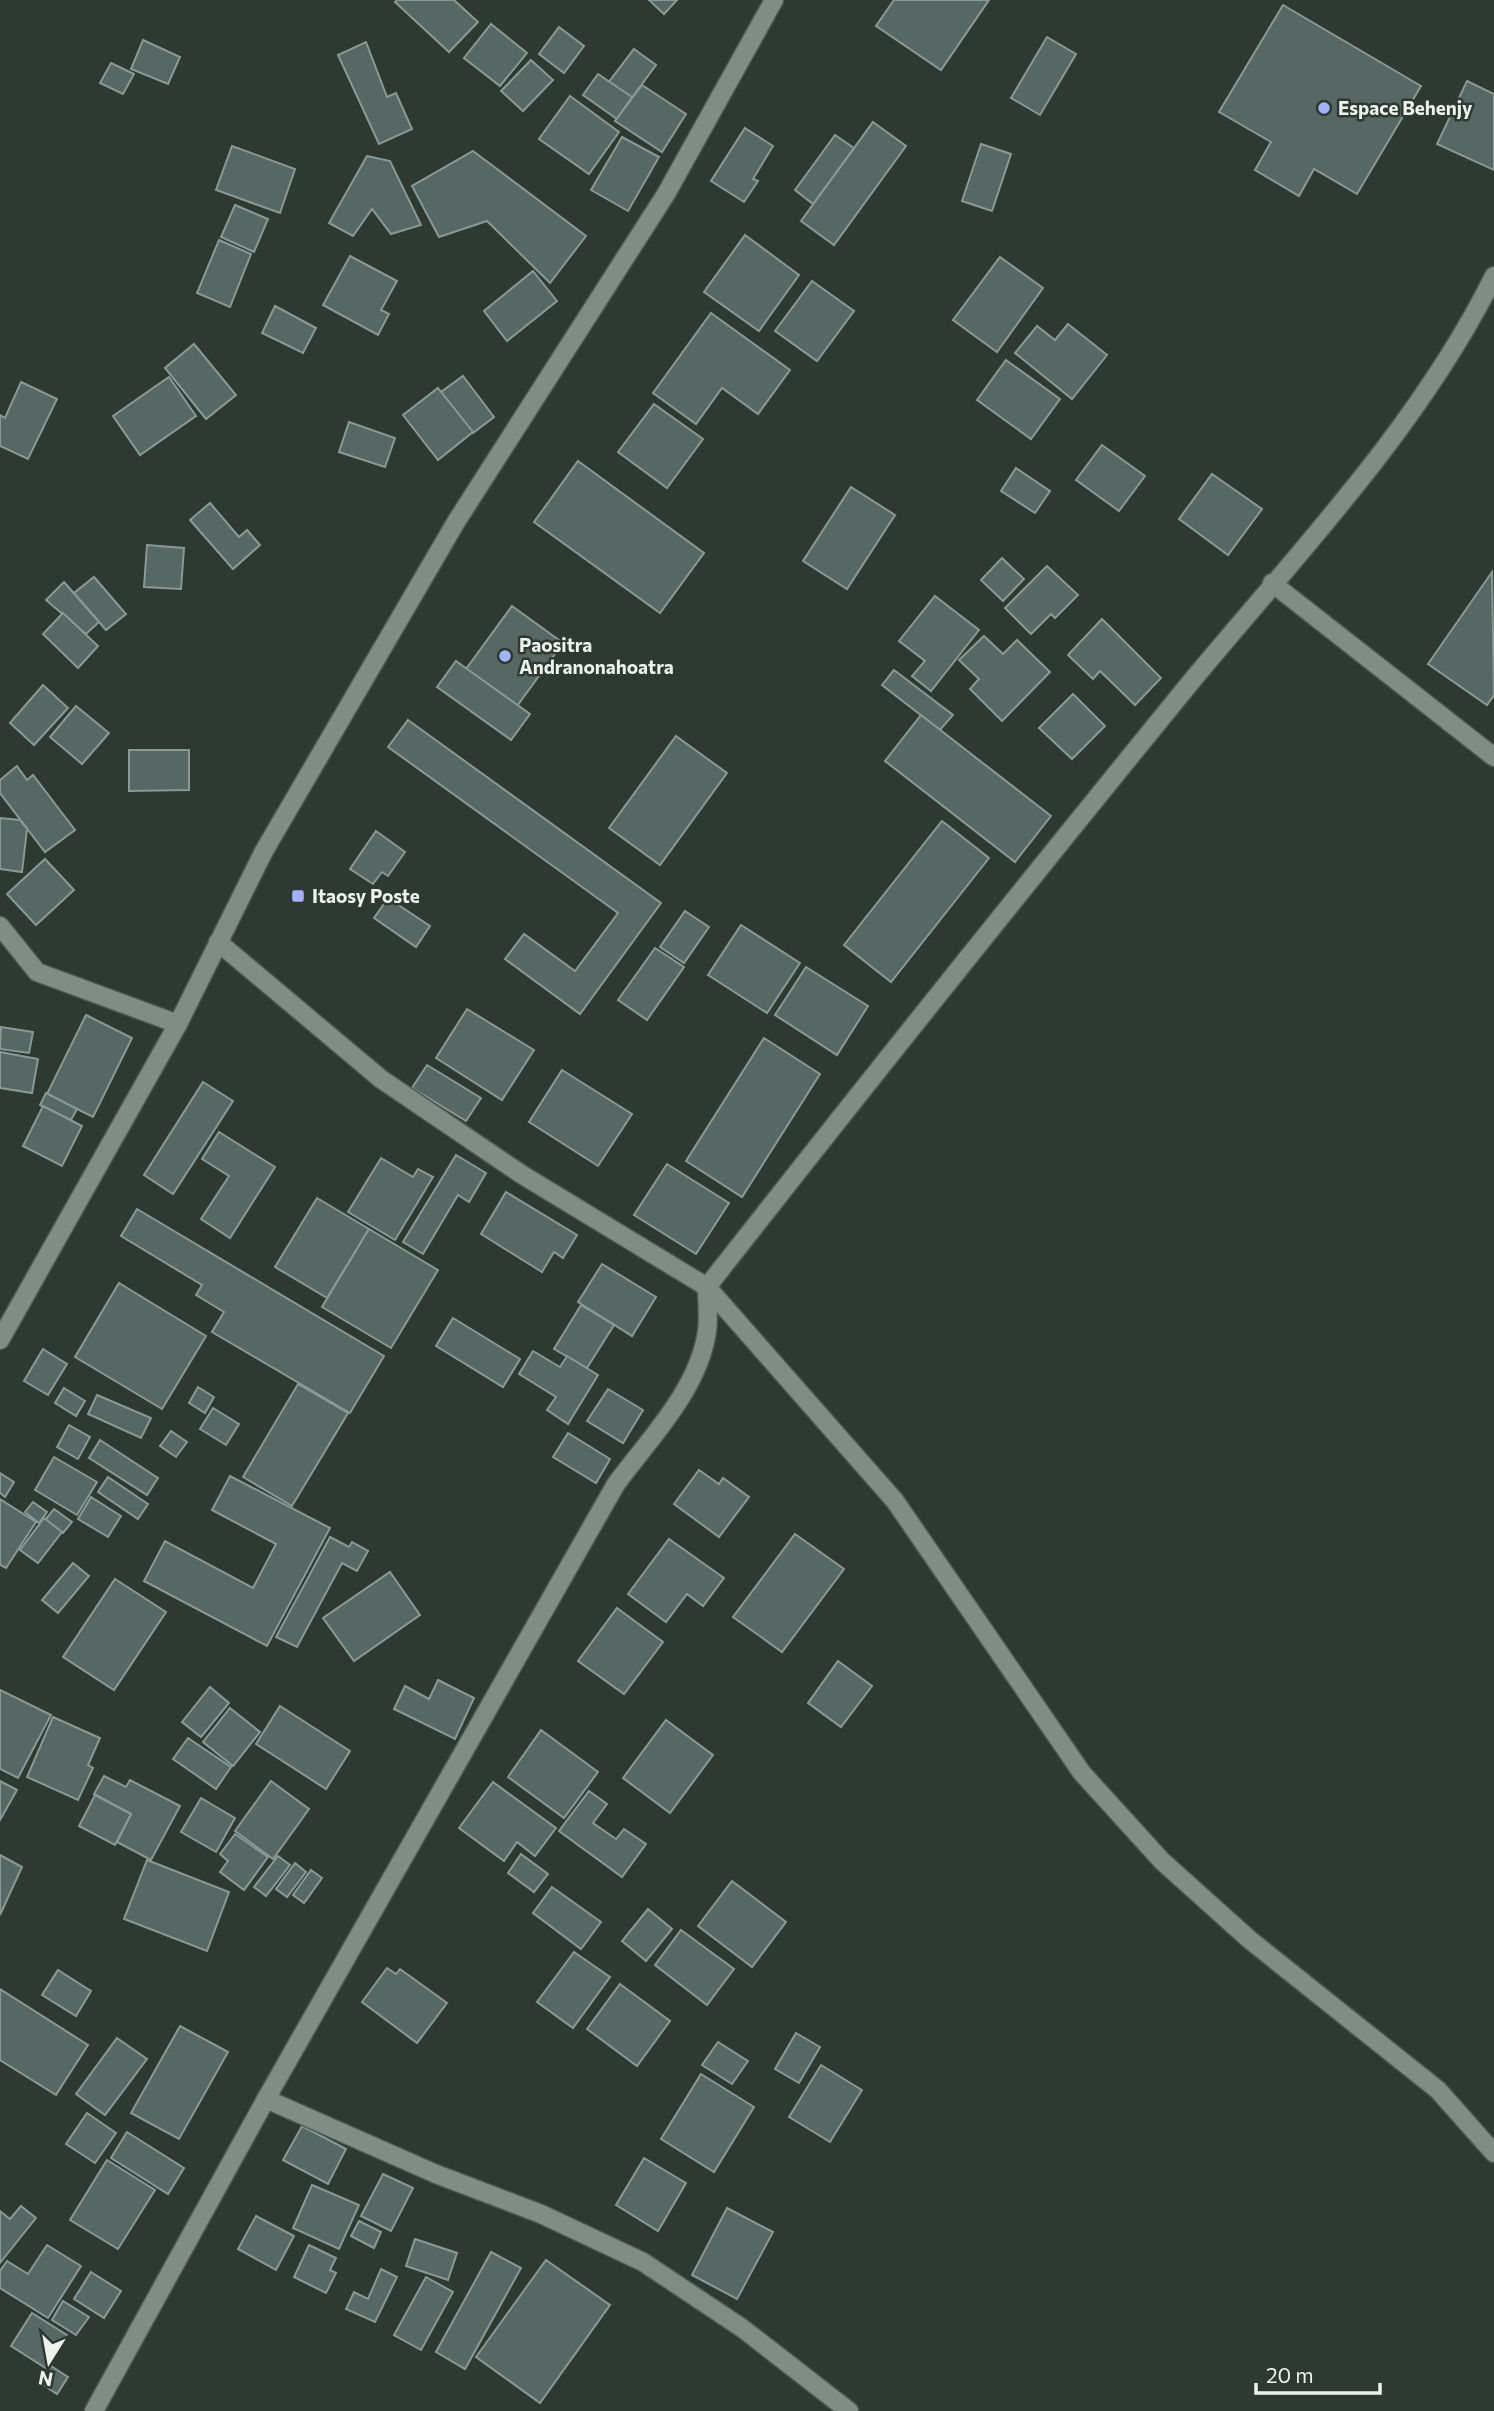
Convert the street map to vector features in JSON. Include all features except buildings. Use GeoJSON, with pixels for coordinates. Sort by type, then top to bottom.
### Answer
{"type":"FeatureCollection","features":[{"type":"Feature","properties":{"kind":"street"},"geometry":{"type":"LineString","coordinates":[[0,1340],[178,1024],[264,851],[456,522],[666,194],[774,0]]}},
{"type":"Feature","properties":{"kind":"street"},"geometry":{"type":"LineString","coordinates":[[94,2411],[266,2099],[616,1484],[679,1399],[698,1364],[707,1330],[707,1287],[916,1019],[1272,583],[1384,451],[1480,304],[1494,276]]}},
{"type":"Feature","properties":{"kind":"street"},"geometry":{"type":"LineString","coordinates":[[1272,583],[1494,757]]}},
{"type":"Feature","properties":{"kind":"street"},"geometry":{"type":"LineString","coordinates":[[0,926],[37,972],[178,1024]]}},
{"type":"Feature","properties":{"kind":"street"},"geometry":{"type":"LineString","coordinates":[[218,942],[381,1079],[521,1174],[707,1287],[894,1501],[1082,1773],[1162,1861],[1250,1940],[1438,2090],[1494,2153]]}},
{"type":"Feature","properties":{"kind":"street"},"geometry":{"type":"LineString","coordinates":[[266,2099],[436,2174],[541,2214],[643,2262],[742,2328],[849,2411]]}},
{"type":"Feature","properties":{"kind":"place","name":"Espace Behenjy"},"geometry":{"type":"Point","coordinates":[1324,108]}},
{"type":"Feature","properties":{"kind":"place","name":"Paositra Andranonahoatra"},"geometry":{"type":"Point","coordinates":[505,656]}},
{"type":"Feature","properties":{"kind":"place","name":"Itaosy Poste"},"geometry":{"type":"Point","coordinates":[298,896]}}]}
